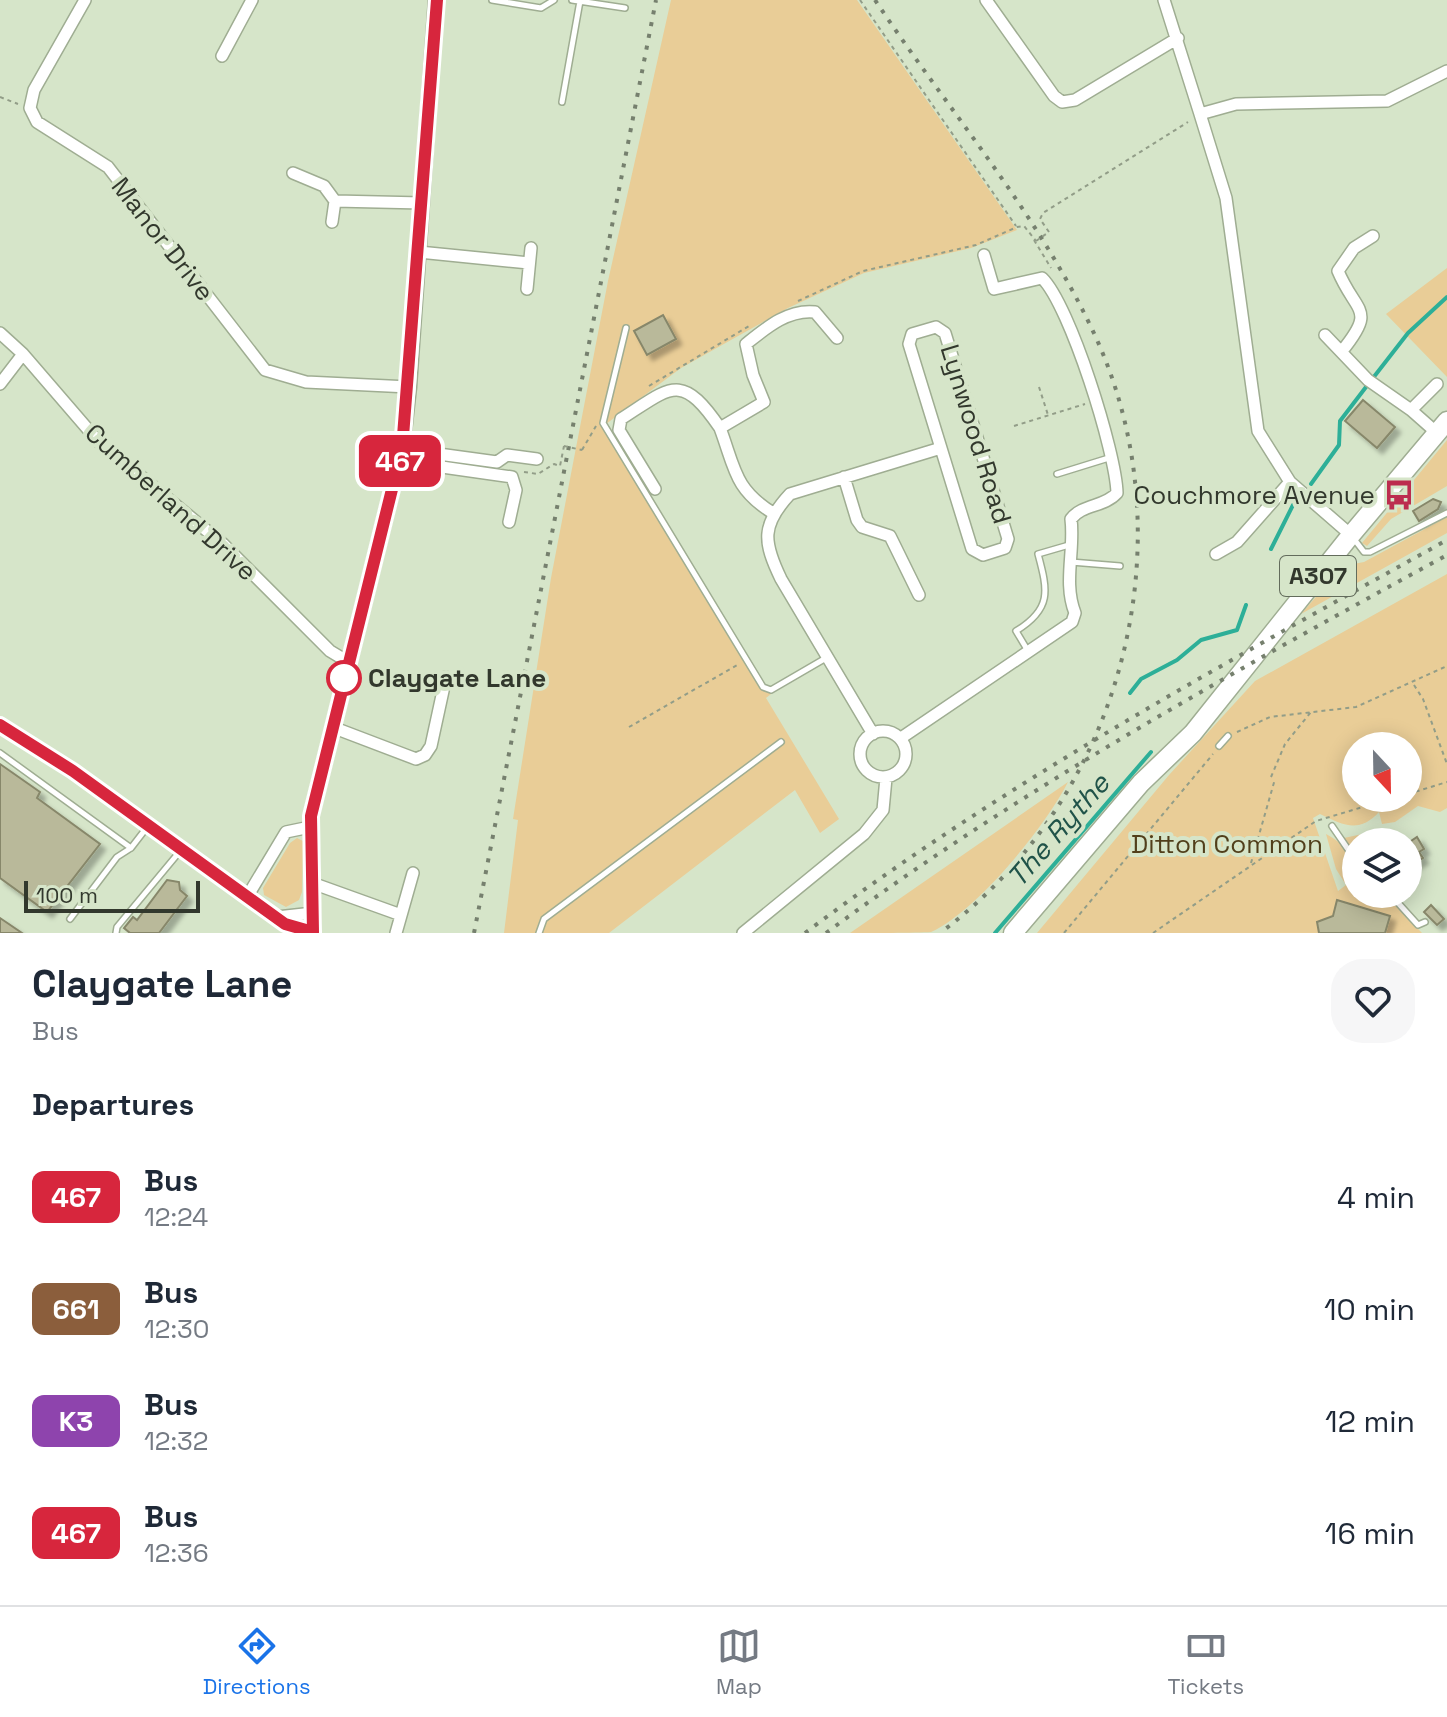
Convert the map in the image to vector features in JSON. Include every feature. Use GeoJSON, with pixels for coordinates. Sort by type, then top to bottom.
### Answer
{"type":"FeatureCollection","features":[{"type":"Feature","properties":{"kind":"main road","name":"A307"},"geometry":{"type":"LineString","coordinates":[[1013,933],[1141,783],[1193,733],[1343,527],[1428,421]]}},
{"type":"Feature","properties":{"kind":"street"},"geometry":{"type":"LineString","coordinates":[[30,108],[34,90],[85,0]]}},
{"type":"Feature","properties":{"kind":"street"},"geometry":{"type":"LineString","coordinates":[[222,56],[252,0]]}},
{"type":"Feature","properties":{"kind":"street"},"geometry":{"type":"LineString","coordinates":[[0,725],[73,771],[285,924],[313,932],[310,827],[401,455],[409,387],[436,0]]}},
{"type":"Feature","properties":{"kind":"street"},"geometry":{"type":"LineString","coordinates":[[986,0],[1054,96],[1062,102],[1075,100],[1178,38]]}},
{"type":"Feature","properties":{"kind":"street"},"geometry":{"type":"LineString","coordinates":[[1164,0],[1226,198],[1253,413],[1264,446],[1290,482],[1343,527]]}},
{"type":"Feature","properties":{"kind":"street"},"geometry":{"type":"LineString","coordinates":[[1200,114],[1236,104],[1387,101],[1447,71]]}},
{"type":"Feature","properties":{"kind":"street","name":"Manor Drive"},"geometry":{"type":"LineString","coordinates":[[30,108],[37,122],[108,167],[265,370],[306,382],[409,387]]}},
{"type":"Feature","properties":{"kind":"street"},"geometry":{"type":"LineString","coordinates":[[293,173],[324,186],[335,201],[332,222]]}},
{"type":"Feature","properties":{"kind":"street"},"geometry":{"type":"LineString","coordinates":[[335,201],[422,203]]}},
{"type":"Feature","properties":{"kind":"street"},"geometry":{"type":"LineString","coordinates":[[1342,351],[1361,327],[1363,318],[1338,271],[1354,248],[1373,236]]}},
{"type":"Feature","properties":{"kind":"street"},"geometry":{"type":"LineString","coordinates":[[527,289],[531,248]]}},
{"type":"Feature","properties":{"kind":"street"},"geometry":{"type":"LineString","coordinates":[[419,252],[529,263]]}},
{"type":"Feature","properties":{"kind":"street"},"geometry":{"type":"LineString","coordinates":[[901,738],[1072,622],[1075,613],[1068,596],[1074,544],[1071,519],[1075,513],[1111,500],[1117,493],[1113,456],[1064,309],[1042,278],[994,289],[984,255]]}},
{"type":"Feature","properties":{"kind":"street"},"geometry":{"type":"LineString","coordinates":[[772,414],[753,375],[746,344],[767,327],[800,310],[815,312],[837,338]]}},
{"type":"Feature","properties":{"kind":"street","name":"Lynwood Road"},"geometry":{"type":"LineString","coordinates":[[936,327],[945,333],[950,347],[1008,539],[1005,548],[983,555],[972,549],[941,448],[909,344],[912,334],[936,327]]}},
{"type":"Feature","properties":{"kind":"street","name":"Cumberland Drive"},"geometry":{"type":"LineString","coordinates":[[0,333],[23,354],[98,441],[223,544],[338,658],[350,663]]}},
{"type":"Feature","properties":{"kind":"street"},"geometry":{"type":"LineString","coordinates":[[1325,335],[1368,380],[1428,421],[1437,384]]}},
{"type":"Feature","properties":{"kind":"street"},"geometry":{"type":"LineString","coordinates":[[0,384],[23,354]]}},
{"type":"Feature","properties":{"kind":"street"},"geometry":{"type":"LineString","coordinates":[[655,489],[619,430],[621,419],[667,389],[684,389],[703,403],[720,428],[740,484],[750,499],[773,513],[767,533],[769,554],[873,734]]}},
{"type":"Feature","properties":{"kind":"street"},"geometry":{"type":"LineString","coordinates":[[720,428],[764,402]]}},
{"type":"Feature","properties":{"kind":"street","name":"Lynwood Road"},"geometry":{"type":"LineString","coordinates":[[773,513],[790,494],[941,448]]}},
{"type":"Feature","properties":{"kind":"street"},"geometry":{"type":"LineString","coordinates":[[401,455],[497,462],[507,455],[537,459]]}},
{"type":"Feature","properties":{"kind":"street"},"geometry":{"type":"LineString","coordinates":[[401,455],[512,477],[516,490],[509,522]]}},
{"type":"Feature","properties":{"kind":"street"},"geometry":{"type":"LineString","coordinates":[[844,477],[857,520],[862,527],[890,536],[919,595]]}},
{"type":"Feature","properties":{"kind":"street"},"geometry":{"type":"LineString","coordinates":[[1216,554],[1237,542],[1290,482]]}},
{"type":"Feature","properties":{"kind":"street"},"geometry":{"type":"LineString","coordinates":[[332,727],[416,759],[425,755],[431,746],[446,677]]}},
{"type":"Feature","properties":{"kind":"street"},"geometry":{"type":"LineString","coordinates":[[888,732],[901,738],[905,761],[896,773],[886,778],[870,773],[861,761],[861,748],[873,734],[888,732]]}},
{"type":"Feature","properties":{"kind":"street"},"geometry":{"type":"LineString","coordinates":[[743,933],[864,834],[883,810],[886,778]]}},
{"type":"Feature","properties":{"kind":"street"},"geometry":{"type":"LineString","coordinates":[[247,897],[286,832],[291,828],[310,827]]}},
{"type":"Feature","properties":{"kind":"street"},"geometry":{"type":"LineString","coordinates":[[396,933],[413,873]]}},
{"type":"Feature","properties":{"kind":"street"},"geometry":{"type":"LineString","coordinates":[[312,883],[401,915]]}},
{"type":"Feature","properties":{"kind":"street"},"geometry":{"type":"LineString","coordinates":[[277,917],[313,913]]}},
{"type":"Feature","properties":{"kind":"lane"},"geometry":{"type":"LineString","coordinates":[[492,0],[541,8],[554,0]]}},
{"type":"Feature","properties":{"kind":"lane"},"geometry":{"type":"LineString","coordinates":[[572,0],[625,8]]}},
{"type":"Feature","properties":{"kind":"lane"},"geometry":{"type":"LineString","coordinates":[[562,102],[580,1]]}},
{"type":"Feature","properties":{"kind":"lane"},"geometry":{"type":"LineString","coordinates":[[626,328],[603,423],[763,687],[771,690],[827,657]]}},
{"type":"Feature","properties":{"kind":"lane"},"geometry":{"type":"LineString","coordinates":[[1057,474],[1113,456]]}},
{"type":"Feature","properties":{"kind":"lane"},"geometry":{"type":"LineString","coordinates":[[1343,527],[1364,552],[1370,552],[1447,513]]}},
{"type":"Feature","properties":{"kind":"lane"},"geometry":{"type":"LineString","coordinates":[[1028,651],[1016,631],[1036,619],[1043,607],[1045,580],[1038,554],[1074,544]]}},
{"type":"Feature","properties":{"kind":"lane"},"geometry":{"type":"LineString","coordinates":[[1071,562],[1120,566]]}},
{"type":"Feature","properties":{"kind":"lane"},"geometry":{"type":"LineString","coordinates":[[1219,746],[1228,736]]}},
{"type":"Feature","properties":{"kind":"lane"},"geometry":{"type":"LineString","coordinates":[[539,933],[544,919],[781,742]]}},
{"type":"Feature","properties":{"kind":"lane"},"geometry":{"type":"LineString","coordinates":[[0,753],[131,848]]}},
{"type":"Feature","properties":{"kind":"lane"},"geometry":{"type":"LineString","coordinates":[[70,919],[117,857],[131,848],[149,825]]}},
{"type":"Feature","properties":{"kind":"lane"},"geometry":{"type":"LineString","coordinates":[[1332,826],[1342,841]]}},
{"type":"Feature","properties":{"kind":"lane"},"geometry":{"type":"LineString","coordinates":[[116,933],[117,927],[182,849]]}},
{"type":"Feature","properties":{"kind":"lane"},"geometry":{"type":"LineString","coordinates":[[1403,908],[1418,925],[1425,922]]}},
{"type":"Feature","properties":{"kind":"path"},"geometry":{"type":"LineString","coordinates":[[860,0],[1017,227]]}},
{"type":"Feature","properties":{"kind":"path"},"geometry":{"type":"LineString","coordinates":[[0,97],[30,108]]}},
{"type":"Feature","properties":{"kind":"path"},"geometry":{"type":"LineString","coordinates":[[1030,234],[1036,241],[1049,232],[1040,219],[1043,213],[1200,114]]}},
{"type":"Feature","properties":{"kind":"path"},"geometry":{"type":"LineString","coordinates":[[1024,226],[1052,267],[1042,278]]}},
{"type":"Feature","properties":{"kind":"path"},"geometry":{"type":"LineString","coordinates":[[1039,387],[1048,416]]}},
{"type":"Feature","properties":{"kind":"path"},"geometry":{"type":"LineString","coordinates":[[1014,426],[1094,401]]}},
{"type":"Feature","properties":{"kind":"path"},"geometry":{"type":"LineString","coordinates":[[560,466],[564,446],[582,450],[589,434]]}},
{"type":"Feature","properties":{"kind":"path"},"geometry":{"type":"LineString","coordinates":[[629,727],[747,660]]}},
{"type":"Feature","properties":{"kind":"path"},"geometry":{"type":"LineString","coordinates":[[1228,736],[1270,717],[1356,707],[1447,666]]}},
{"type":"Feature","properties":{"kind":"path"},"geometry":{"type":"LineString","coordinates":[[1412,683],[1423,699],[1447,764]]}},
{"type":"Feature","properties":{"kind":"path"},"geometry":{"type":"LineString","coordinates":[[1251,863],[1285,744],[1312,711]]}},
{"type":"Feature","properties":{"kind":"path"},"geometry":{"type":"LineString","coordinates":[[1064,933],[1219,746]]}},
{"type":"Feature","properties":{"kind":"path"},"geometry":{"type":"LineString","coordinates":[[1422,790],[1447,782]]}},
{"type":"Feature","properties":{"kind":"path"},"geometry":{"type":"LineString","coordinates":[[1153,933],[1316,821],[1346,812]]}},
{"type":"Feature","properties":{"kind":"green space"},"geometry":{"type":"Polygon","coordinates":[[[671,0],[857,0],[1017,230],[971,248],[864,273],[788,308],[681,368],[606,424],[771,694],[766,698],[839,819],[820,833],[795,790],[609,933],[504,933],[518,820],[513,819],[551,578],[608,281],[671,0]]]}},
{"type":"Feature","properties":{"kind":"green space"},"geometry":{"type":"Polygon","coordinates":[[[1447,268],[1447,377],[1386,314],[1447,268]]]}},
{"type":"Feature","properties":{"kind":"green space"},"geometry":{"type":"Polygon","coordinates":[[[1447,440],[1447,486],[1391,519],[1367,546],[1362,543],[1447,440]]]}},
{"type":"Feature","properties":{"kind":"green space"},"geometry":{"type":"Polygon","coordinates":[[[1447,517],[1447,533],[1301,614],[1343,566],[1364,562],[1447,517]]]}},
{"type":"Feature","properties":{"kind":"green space","name":"Ditton Common"},"geometry":{"type":"Polygon","coordinates":[[[1447,574],[1447,808],[1440,812],[1422,807],[1422,732],[1342,732],[1342,812],[1379,812],[1358,825],[1344,824],[1320,814],[1313,818],[1338,891],[1342,888],[1342,908],[1398,908],[1422,933],[1037,933],[1169,775],[1255,681],[1447,574]]]}},
{"type":"Feature","properties":{"kind":"green space"},"geometry":{"type":"Polygon","coordinates":[[[1068,782],[1027,844],[969,906],[949,921],[931,932],[850,933],[1068,782]]]}},
{"type":"Feature","properties":{"kind":"green space","name":"Ditton Common"},"geometry":{"type":"Polygon","coordinates":[[[1379,812],[1409,812],[1395,822],[1382,824],[1379,812]]]}},
{"type":"Feature","properties":{"kind":"green space","name":"Ditton Common"},"geometry":{"type":"Polygon","coordinates":[[[1326,834],[1341,845],[1342,879],[1336,869],[1326,834]]]}},
{"type":"Feature","properties":{"kind":"green space"},"geometry":{"type":"Polygon","coordinates":[[[297,838],[303,841],[302,892],[299,900],[286,907],[264,895],[263,888],[290,843],[297,838]]]}},
{"type":"Feature","properties":{"kind":"building"},"geometry":{"type":"Polygon","coordinates":[[[663,315],[676,339],[647,355],[634,331],[663,315]]]}},
{"type":"Feature","properties":{"kind":"building"},"geometry":{"type":"Polygon","coordinates":[[[1363,400],[1395,427],[1377,448],[1345,421],[1363,400]]]}},
{"type":"Feature","properties":{"kind":"building"},"geometry":{"type":"Polygon","coordinates":[[[1433,499],[1441,502],[1438,509],[1419,521],[1413,511],[1433,499]]]}},
{"type":"Feature","properties":{"kind":"building"},"geometry":{"type":"Polygon","coordinates":[[[0,764],[40,792],[37,798],[100,844],[47,912],[0,878],[0,764]]]}},
{"type":"Feature","properties":{"kind":"building"},"geometry":{"type":"Polygon","coordinates":[[[167,880],[179,882],[180,890],[187,896],[159,933],[130,933],[124,928],[133,917],[137,920],[167,880]]]}},
{"type":"Feature","properties":{"kind":"building"},"geometry":{"type":"Polygon","coordinates":[[[1337,900],[1342,902],[1342,908],[1364,908],[1390,916],[1385,933],[1319,933],[1317,922],[1333,916],[1337,900]]]}},
{"type":"Feature","properties":{"kind":"building"},"geometry":{"type":"Polygon","coordinates":[[[1431,905],[1444,919],[1437,925],[1424,912],[1431,905]]]}},
{"type":"Feature","properties":{"kind":"building"},"geometry":{"type":"Polygon","coordinates":[[[0,918],[22,933],[0,933],[0,918]]]}},
{"type":"Feature","properties":{"kind":"waterway","name":"The Rythe"},"geometry":{"type":"LineString","coordinates":[[1373,378],[1408,333],[1447,297]]}},
{"type":"Feature","properties":{"kind":"waterway","name":"The Rythe"},"geometry":{"type":"LineString","coordinates":[[1311,484],[1339,445],[1340,421],[1366,387]]}},
{"type":"Feature","properties":{"kind":"waterway","name":"The Rythe"},"geometry":{"type":"LineString","coordinates":[[1271,549],[1293,505]]}},
{"type":"Feature","properties":{"kind":"waterway","name":"The Rythe"},"geometry":{"type":"LineString","coordinates":[[1130,693],[1141,679],[1177,660],[1201,640],[1237,630],[1246,605]]}},
{"type":"Feature","properties":{"kind":"waterway","name":"The Rythe"},"geometry":{"type":"LineString","coordinates":[[995,933],[1151,752]]}},
{"type":"Feature","properties":{"kind":"railway"},"geometry":{"type":"LineString","coordinates":[[474,933],[656,0]]}},
{"type":"Feature","properties":{"kind":"railway"},"geometry":{"type":"LineString","coordinates":[[875,0],[989,160],[1069,284],[1091,327],[1121,407],[1136,490],[1136,574],[1122,657],[1095,736],[1055,810],[1003,876],[940,933]]}},
{"type":"Feature","properties":{"kind":"railway"},"geometry":{"type":"LineString","coordinates":[[805,933],[960,825],[1119,725],[1447,540]]}},
{"type":"Feature","properties":{"kind":"railway"},"geometry":{"type":"LineString","coordinates":[[826,933],[900,880],[1052,781],[1208,688],[1447,555]]}},
{"type":"Feature","properties":{"kind":"bus line","name":"467"},"geometry":{"type":"LineString","coordinates":[[0,725],[73,771],[285,924],[313,932],[311,816],[402,449],[437,0]]}},
{"type":"Feature","properties":{"kind":"place","name":"Couchmore Avenue"},"geometry":{"type":"Point","coordinates":[1399,495]}},
{"type":"Feature","properties":{"kind":"place","name":"Claygate Lane"},"geometry":{"type":"Point","coordinates":[344,678]}}]}
